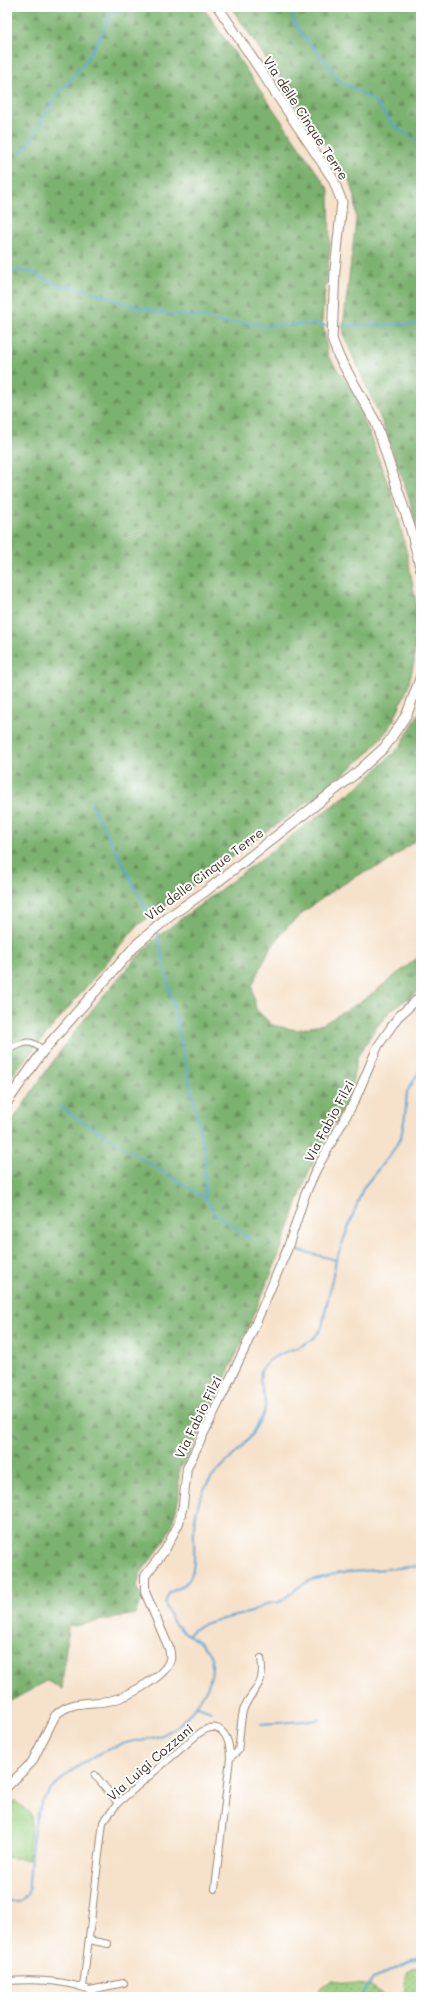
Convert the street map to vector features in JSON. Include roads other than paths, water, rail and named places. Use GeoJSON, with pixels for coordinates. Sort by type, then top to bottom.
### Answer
{"type":"FeatureCollection","features":[{"type":"Feature","properties":{"kind":"main road","name":"Via delle Cinque Terre"},"geometry":{"type":"LineString","coordinates":[[218,7],[333,179],[339,193],[342,202],[335,270],[332,339],[339,357],[376,423],[411,530],[421,570]]}},
{"type":"Feature","properties":{"kind":"main road","name":"Via delle Cinque Terre"},"geometry":{"type":"LineString","coordinates":[[7,1102],[42,1051],[149,932],[348,780],[385,747],[407,714],[421,676]]}},
{"type":"Feature","properties":{"kind":"street","name":"Via Fabio Filzi"},"geometry":{"type":"LineString","coordinates":[[7,1787],[32,1762],[55,1716],[62,1709],[71,1704],[114,1700],[129,1694],[159,1674],[168,1665],[170,1660],[170,1652],[145,1592],[145,1576],[165,1550],[179,1523],[183,1505],[187,1468],[246,1346],[287,1250],[305,1196],[316,1170],[355,1100],[378,1046],[398,1017],[421,996]]}},
{"type":"Feature","properties":{"kind":"street"},"geometry":{"type":"LineString","coordinates":[[7,1050],[20,1044],[32,1042],[36,1043],[42,1051]]}},
{"type":"Feature","properties":{"kind":"street"},"geometry":{"type":"LineString","coordinates":[[230,1758],[238,1751],[243,1712],[261,1682],[263,1669],[261,1658]]}},
{"type":"Feature","properties":{"kind":"street","name":"Via Luigi Cozzani"},"geometry":{"type":"LineString","coordinates":[[83,1987],[103,1822],[118,1803],[203,1730],[215,1728],[226,1735],[230,1745],[230,1758],[215,1889]]}},
{"type":"Feature","properties":{"kind":"street"},"geometry":{"type":"LineString","coordinates":[[95,1774],[118,1803]]}},
{"type":"Feature","properties":{"kind":"street"},"geometry":{"type":"LineString","coordinates":[[88,1940],[108,1944]]}},
{"type":"Feature","properties":{"kind":"street"},"geometry":{"type":"LineString","coordinates":[[9,1981],[37,1979],[83,1987],[90,1990],[124,1983]]}},
{"type":"Feature","properties":{"kind":"street"},"geometry":{"type":"LineString","coordinates":[[90,1990],[94,1997]]}},
{"type":"Feature","properties":{"kind":"waterway"},"geometry":{"type":"LineString","coordinates":[[21,152],[27,146],[57,96],[87,59],[111,14],[119,7]]}},
{"type":"Feature","properties":{"kind":"waterway"},"geometry":{"type":"LineString","coordinates":[[290,7],[294,22],[302,35],[323,58],[338,80],[365,95],[378,105],[393,125],[421,144]]}},
{"type":"Feature","properties":{"kind":"waterway"},"geometry":{"type":"LineString","coordinates":[[7,269],[32,272],[54,284],[90,291],[127,304],[160,313],[204,317],[224,323],[250,323],[263,326],[316,324],[330,326]]}},
{"type":"Feature","properties":{"kind":"waterway"},"geometry":{"type":"LineString","coordinates":[[335,326],[421,324]]}},
{"type":"Feature","properties":{"kind":"waterway"},"geometry":{"type":"LineString","coordinates":[[89,799],[153,922]]}},
{"type":"Feature","properties":{"kind":"waterway"},"geometry":{"type":"LineString","coordinates":[[157,931],[205,1154],[205,1198]]}},
{"type":"Feature","properties":{"kind":"waterway"},"geometry":{"type":"LineString","coordinates":[[7,1902],[20,1902],[28,1893],[34,1829],[41,1806],[53,1787],[72,1771],[104,1751],[126,1743],[160,1736],[173,1729],[191,1712],[205,1691],[210,1680],[212,1669],[209,1653],[200,1643],[174,1623],[165,1604],[169,1593],[187,1582],[193,1571],[194,1526],[200,1499],[212,1478],[219,1469],[244,1445],[263,1415],[265,1404],[260,1377],[263,1367],[277,1356],[310,1341],[317,1335],[322,1327],[336,1260],[363,1188],[393,1151],[401,1137],[407,1092],[421,1068]]}},
{"type":"Feature","properties":{"kind":"waterway"},"geometry":{"type":"LineString","coordinates":[[58,1106],[205,1198],[215,1213],[251,1240]]}},
{"type":"Feature","properties":{"kind":"waterway"},"geometry":{"type":"LineString","coordinates":[[297,1250],[336,1260]]}},
{"type":"Feature","properties":{"kind":"waterway"},"geometry":{"type":"LineString","coordinates":[[188,1635],[199,1626],[210,1622],[252,1612],[266,1604],[280,1602],[300,1586],[311,1580],[339,1573],[421,1566]]}},
{"type":"Feature","properties":{"kind":"waterway"},"geometry":{"type":"LineString","coordinates":[[195,1705],[211,1711]]}},
{"type":"Feature","properties":{"kind":"waterway"},"geometry":{"type":"LineString","coordinates":[[261,1724],[320,1720]]}},
{"type":"Feature","properties":{"kind":"waterway"},"geometry":{"type":"LineString","coordinates":[[360,1997],[373,1979],[421,1957]]}},
{"type":"Feature","properties":{"kind":"railway"},"geometry":{"type":"LineString","coordinates":[[7,1984],[10,1997]]}}]}
